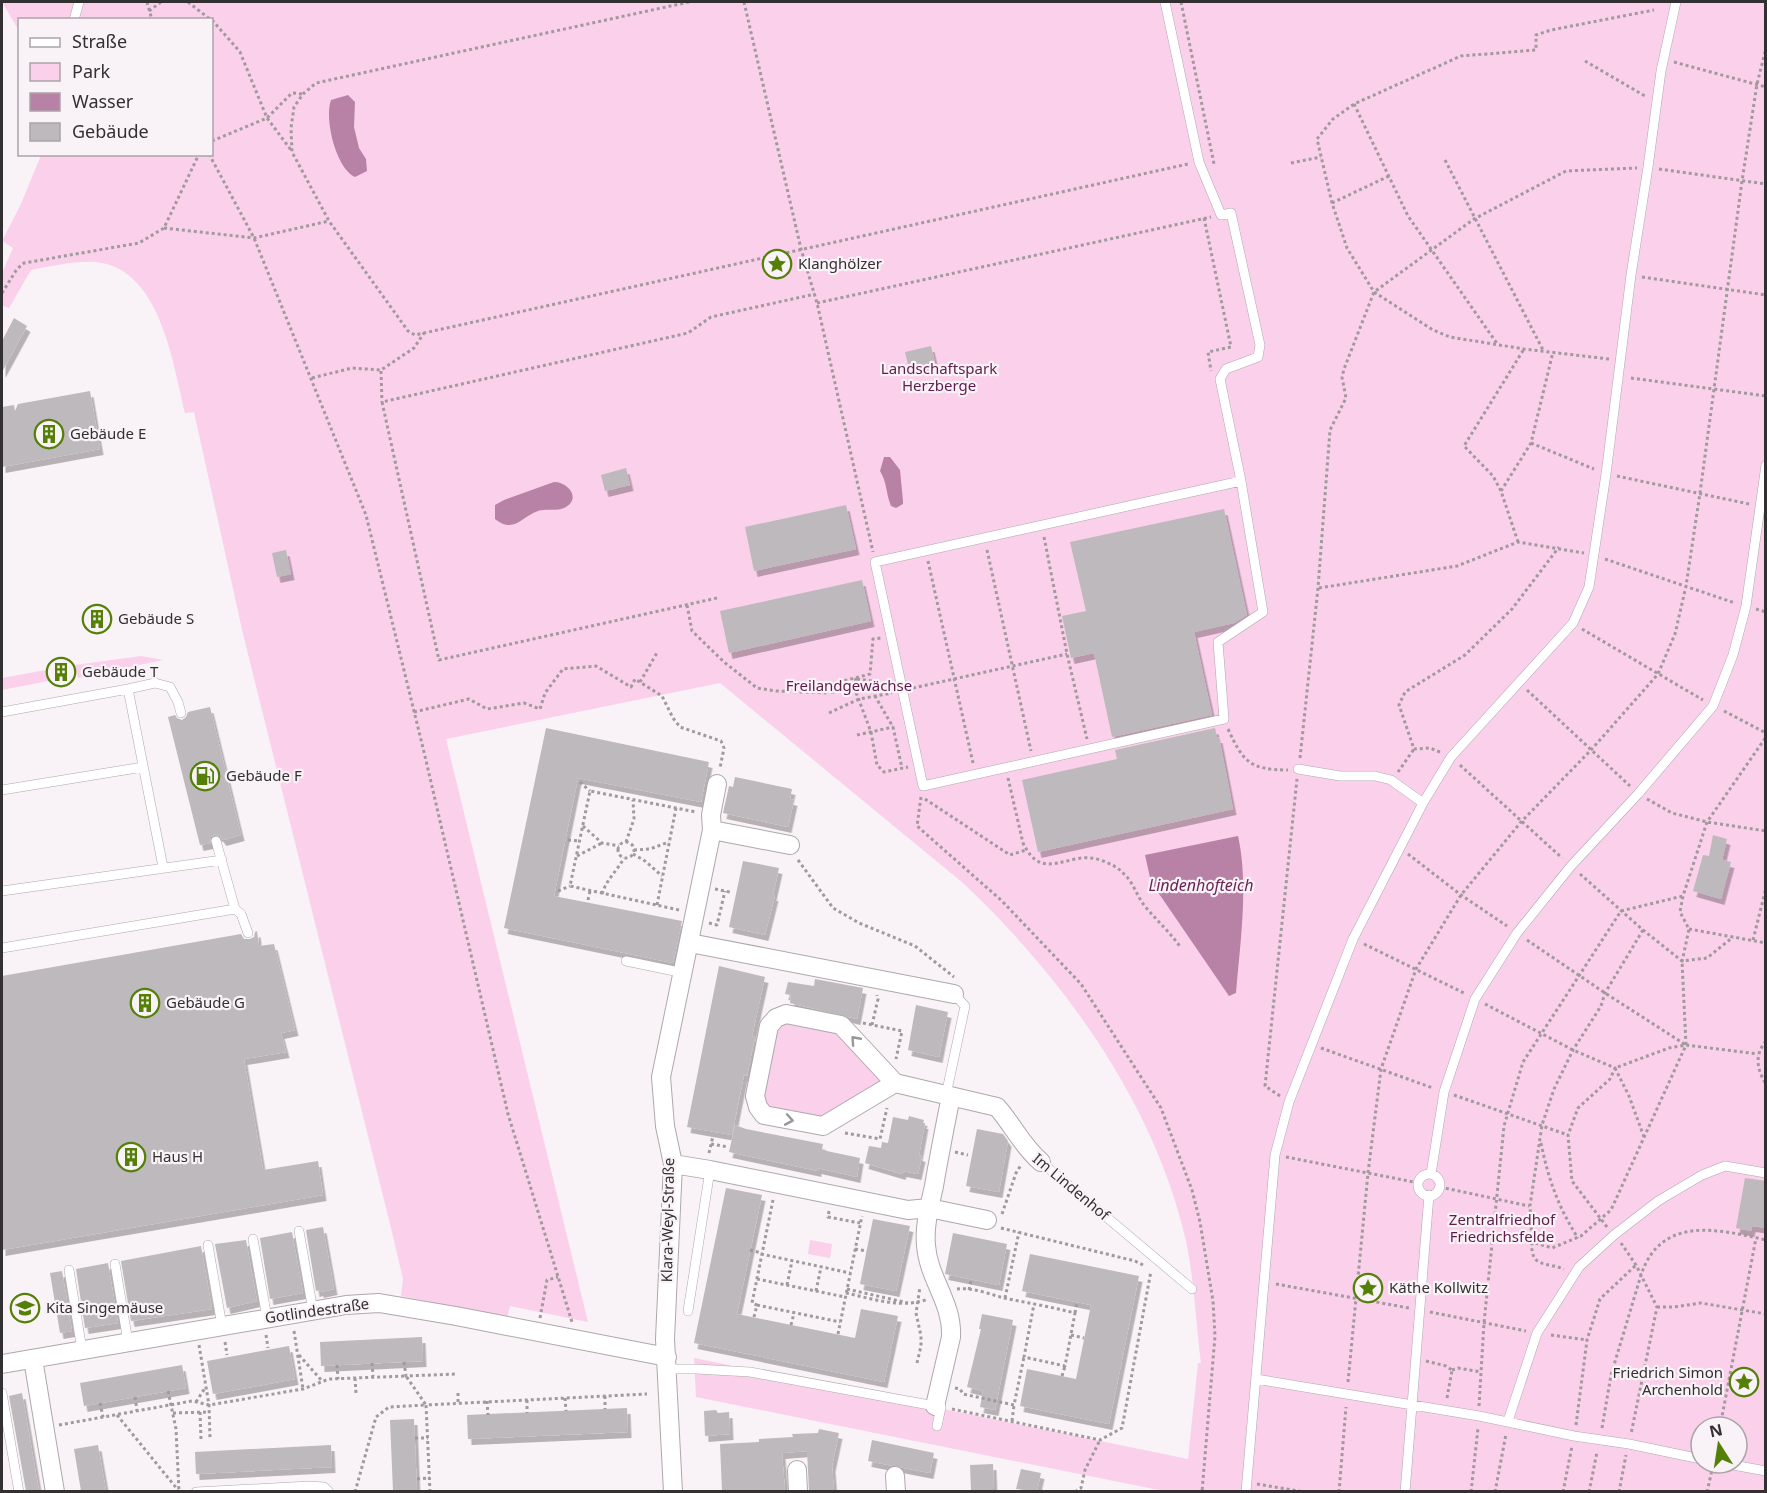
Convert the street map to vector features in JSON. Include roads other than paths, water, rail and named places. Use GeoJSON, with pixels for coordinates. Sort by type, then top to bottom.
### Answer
{"type":"FeatureCollection","features":[{"type":"Feature","properties":{"kind":"street","name":"Klara-Weyl-Straße"},"geometry":{"type":"LineString","coordinates":[[673,1491],[665,1340],[673,1164],[665,1126],[661,1077],[696,913],[717,784]]}},
{"type":"Feature","properties":{"kind":"street"},"geometry":{"type":"LineString","coordinates":[[712,823],[789,845]]}},
{"type":"Feature","properties":{"kind":"street"},"geometry":{"type":"LineString","coordinates":[[690,942],[954,994]]}},
{"type":"Feature","properties":{"kind":"street"},"geometry":{"type":"LineString","coordinates":[[786,1014],[841,1025],[892,1083],[823,1126],[764,1115],[758,1107],[755,1096],[769,1026],[776,1018],[786,1014]]}},
{"type":"Feature","properties":{"kind":"street","name":"Im Lindenhof"},"geometry":{"type":"LineString","coordinates":[[892,1083],[997,1107],[1008,1119],[1017,1136],[1038,1160]]}},
{"type":"Feature","properties":{"kind":"street"},"geometry":{"type":"LineString","coordinates":[[938,1406],[940,1384],[952,1327],[950,1314],[936,1296],[926,1245],[929,1208],[948,1095]]}},
{"type":"Feature","properties":{"kind":"street"},"geometry":{"type":"LineString","coordinates":[[673,1164],[908,1210],[929,1208],[994,1218]]}},
{"type":"Feature","properties":{"kind":"street","name":"Gotlindestraße"},"geometry":{"type":"LineString","coordinates":[[2,1364],[128,1342],[223,1332],[266,1325],[313,1311],[346,1305],[379,1303],[456,1316],[667,1363]]}},
{"type":"Feature","properties":{"kind":"street"},"geometry":{"type":"LineString","coordinates":[[33,1359],[55,1491]]}},
{"type":"Feature","properties":{"kind":"street"},"geometry":{"type":"LineString","coordinates":[[797,1470],[798,1491]]}},
{"type":"Feature","properties":{"kind":"lane"},"geometry":{"type":"LineString","coordinates":[[1165,2],[1199,162],[1221,215],[1231,213],[1260,345],[1258,357],[1226,369],[1220,379],[1241,481],[1263,612],[1218,642],[1224,719],[923,786],[875,562],[1241,481]]}},
{"type":"Feature","properties":{"kind":"lane"},"geometry":{"type":"LineString","coordinates":[[1246,1491],[1275,1155],[1289,1101],[1353,939],[1423,803],[1451,757],[1573,623],[1589,587],[1631,275],[1657,102],[1676,2]]}},
{"type":"Feature","properties":{"kind":"lane"},"geometry":{"type":"LineString","coordinates":[[1431,1174],[1444,1092],[1475,999],[1517,933],[1571,866],[1638,794],[1713,706],[1733,655],[1746,606],[1766,465]]}},
{"type":"Feature","properties":{"kind":"lane"},"geometry":{"type":"LineString","coordinates":[[2,712],[155,683],[170,687],[181,713]]}},
{"type":"Feature","properties":{"kind":"lane"},"geometry":{"type":"LineString","coordinates":[[128,689],[163,867]]}},
{"type":"Feature","properties":{"kind":"lane"},"geometry":{"type":"LineString","coordinates":[[2,790],[143,767]]}},
{"type":"Feature","properties":{"kind":"lane"},"geometry":{"type":"LineString","coordinates":[[1299,769],[1340,776],[1375,776],[1391,780],[1423,803]]}},
{"type":"Feature","properties":{"kind":"lane"},"geometry":{"type":"LineString","coordinates":[[216,841],[235,909],[242,914],[248,933]]}},
{"type":"Feature","properties":{"kind":"lane"},"geometry":{"type":"LineString","coordinates":[[2,891],[222,860]]}},
{"type":"Feature","properties":{"kind":"lane"},"geometry":{"type":"LineString","coordinates":[[2,948],[235,909]]}},
{"type":"Feature","properties":{"kind":"lane"},"geometry":{"type":"LineString","coordinates":[[626,961],[684,973]]}},
{"type":"Feature","properties":{"kind":"lane"},"geometry":{"type":"LineString","coordinates":[[948,1095],[964,1006],[954,994]]}},
{"type":"Feature","properties":{"kind":"lane","name":"Im Lindenhof"},"geometry":{"type":"LineString","coordinates":[[1038,1160],[1192,1289]]}},
{"type":"Feature","properties":{"kind":"lane"},"geometry":{"type":"LineString","coordinates":[[1508,1421],[1538,1333],[1578,1267],[1658,1201],[1702,1175],[1725,1166],[1766,1173]]}},
{"type":"Feature","properties":{"kind":"lane"},"geometry":{"type":"LineString","coordinates":[[688,1311],[710,1170]]}},
{"type":"Feature","properties":{"kind":"lane"},"geometry":{"type":"LineString","coordinates":[[1431,1174],[1437,1177],[1440,1187],[1436,1193],[1429,1195],[1420,1190],[1419,1183],[1424,1175],[1431,1174]]}},
{"type":"Feature","properties":{"kind":"lane"},"geometry":{"type":"LineString","coordinates":[[1405,1491],[1429,1195]]}},
{"type":"Feature","properties":{"kind":"lane"},"geometry":{"type":"LineString","coordinates":[[299,1231],[313,1311]]}},
{"type":"Feature","properties":{"kind":"lane"},"geometry":{"type":"LineString","coordinates":[[253,1239],[266,1325]]}},
{"type":"Feature","properties":{"kind":"lane"},"geometry":{"type":"LineString","coordinates":[[207,1245],[223,1332]]}},
{"type":"Feature","properties":{"kind":"lane"},"geometry":{"type":"LineString","coordinates":[[115,1264],[128,1342]]}},
{"type":"Feature","properties":{"kind":"lane"},"geometry":{"type":"LineString","coordinates":[[69,1270],[82,1350]]}},
{"type":"Feature","properties":{"kind":"lane"},"geometry":{"type":"LineString","coordinates":[[667,1363],[696,1369],[750,1372],[938,1406],[937,1426]]}},
{"type":"Feature","properties":{"kind":"lane"},"geometry":{"type":"LineString","coordinates":[[1256,1379],[1508,1421],[1574,1436],[1689,1456]]}},
{"type":"Feature","properties":{"kind":"lane"},"geometry":{"type":"LineString","coordinates":[[2,1393],[19,1491]]}},
{"type":"Feature","properties":{"kind":"lane"},"geometry":{"type":"LineString","coordinates":[[1749,1468],[1766,1471]]}},
{"type":"Feature","properties":{"kind":"lane"},"geometry":{"type":"LineString","coordinates":[[196,1491],[309,1486],[324,1487],[329,1491]]}},
{"type":"Feature","properties":{"kind":"water"},"geometry":{"type":"Polygon","coordinates":[[[348,95],[355,102],[354,127],[359,148],[366,159],[367,171],[355,177],[348,172],[337,154],[329,119],[331,100],[348,95]]]}},
{"type":"Feature","properties":{"kind":"water"},"geometry":{"type":"Polygon","coordinates":[[[884,457],[890,457],[900,470],[903,504],[896,508],[891,506],[880,471],[884,457]]]}},
{"type":"Feature","properties":{"kind":"water"},"geometry":{"type":"Polygon","coordinates":[[[554,482],[564,485],[571,491],[572,499],[566,507],[538,511],[512,525],[495,519],[495,505],[554,482]]]}},
{"type":"Feature","properties":{"kind":"water","name":"Lindenhofteich"},"geometry":{"type":"Polygon","coordinates":[[[1238,836],[1243,874],[1243,914],[1236,993],[1229,996],[1151,882],[1145,855],[1238,836]]]}},
{"type":"Feature","properties":{"kind":"place","name":"Klanghölzer"},"geometry":{"type":"Point","coordinates":[777,264]}},
{"type":"Feature","properties":{"kind":"place","name":"Gebäude E"},"geometry":{"type":"Point","coordinates":[49,434]}},
{"type":"Feature","properties":{"kind":"place","name":"Gebäude S"},"geometry":{"type":"Point","coordinates":[97,619]}},
{"type":"Feature","properties":{"kind":"place","name":"Gebäude T"},"geometry":{"type":"Point","coordinates":[61,672]}},
{"type":"Feature","properties":{"kind":"place","name":"Gebäude F"},"geometry":{"type":"Point","coordinates":[205,776]}},
{"type":"Feature","properties":{"kind":"place","name":"Gebäude G"},"geometry":{"type":"Point","coordinates":[145,1003]}},
{"type":"Feature","properties":{"kind":"place","name":"Haus H"},"geometry":{"type":"Point","coordinates":[131,1157]}},
{"type":"Feature","properties":{"kind":"place","name":"Käthe Kollwitz"},"geometry":{"type":"Point","coordinates":[1368,1288]}},
{"type":"Feature","properties":{"kind":"place","name":"Kita Singemäuse"},"geometry":{"type":"Point","coordinates":[25,1308]}},
{"type":"Feature","properties":{"kind":"place","name":"Friedrich Simon Archenhold"},"geometry":{"type":"Point","coordinates":[1744,1382]}},
{"type":"Feature","properties":{"kind":"park label","name":"Landschaftspark Herzberge"},"geometry":{"type":"Point","coordinates":[939,378]}},
{"type":"Feature","properties":{"kind":"park label","name":"Freilandgewächse"},"geometry":{"type":"Point","coordinates":[849,686]}},
{"type":"Feature","properties":{"kind":"park label","name":"Zentralfriedhof Friedrichsfelde"},"geometry":{"type":"Point","coordinates":[1502,1228]}}]}
